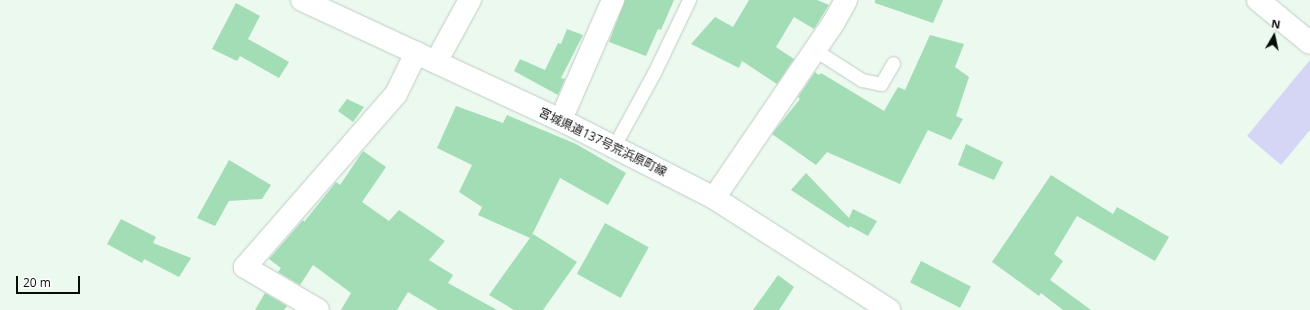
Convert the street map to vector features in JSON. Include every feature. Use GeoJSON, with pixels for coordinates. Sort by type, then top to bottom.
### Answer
{"type":"FeatureCollection","features":[{"type":"Feature","properties":{"kind":"street","name":"宮城県道137号荒浜原町線"},"geometry":{"type":"LineString","coordinates":[[302,0],[565,122],[714,198],[889,310]]}},
{"type":"Feature","properties":{"kind":"street"},"geometry":{"type":"LineString","coordinates":[[318,310],[245,267],[396,94],[470,0]]}},
{"type":"Feature","properties":{"kind":"street"},"geometry":{"type":"LineString","coordinates":[[566,108],[613,0]]}},
{"type":"Feature","properties":{"kind":"street"},"geometry":{"type":"LineString","coordinates":[[714,198],[834,22],[846,0]]}},
{"type":"Feature","properties":{"kind":"street"},"geometry":{"type":"LineString","coordinates":[[1258,0],[1310,43]]}},
{"type":"Feature","properties":{"kind":"lane"},"geometry":{"type":"LineString","coordinates":[[620,135],[654,73],[689,0]]}},
{"type":"Feature","properties":{"kind":"lane"},"geometry":{"type":"LineString","coordinates":[[815,50],[862,80],[881,84],[893,63]]}},
{"type":"Feature","properties":{"kind":"shaded area"},"geometry":{"type":"Polygon","coordinates":[[[1310,60],[1310,130],[1281,165],[1247,136],[1310,60]]]}},
{"type":"Feature","properties":{"kind":"building"},"geometry":{"type":"Polygon","coordinates":[[[625,0],[674,0],[661,30],[658,29],[646,56],[609,42],[625,0]]]}},
{"type":"Feature","properties":{"kind":"building"},"geometry":{"type":"Polygon","coordinates":[[[749,0],[817,0],[829,5],[814,29],[794,17],[776,47],[794,59],[777,84],[742,61],[739,68],[691,44],[715,17],[733,27],[749,0]]]}},
{"type":"Feature","properties":{"kind":"building"},"geometry":{"type":"Polygon","coordinates":[[[875,0],[943,0],[933,23],[875,3],[875,0]]]}},
{"type":"Feature","properties":{"kind":"building"},"geometry":{"type":"Polygon","coordinates":[[[236,3],[260,16],[248,39],[289,62],[279,78],[240,56],[237,61],[212,49],[236,3]]]}},
{"type":"Feature","properties":{"kind":"building"},"geometry":{"type":"Polygon","coordinates":[[[567,29],[583,35],[561,78],[565,79],[558,95],[514,71],[520,59],[545,70],[558,43],[561,44],[567,29]]]}},
{"type":"Feature","properties":{"kind":"building"},"geometry":{"type":"Polygon","coordinates":[[[930,35],[964,44],[955,67],[969,77],[956,116],[963,119],[951,140],[928,130],[900,184],[827,152],[816,165],[772,134],[800,99],[798,97],[815,72],[819,75],[821,73],[884,111],[898,87],[905,90],[930,35]]]}},
{"type":"Feature","properties":{"kind":"building"},"geometry":{"type":"Polygon","coordinates":[[[347,99],[364,107],[353,122],[338,111],[347,99]]]}},
{"type":"Feature","properties":{"kind":"building"},"geometry":{"type":"Polygon","coordinates":[[[456,106],[503,123],[507,115],[576,144],[626,173],[608,205],[560,178],[531,237],[533,234],[577,262],[543,310],[514,310],[489,295],[530,238],[478,215],[482,207],[459,192],[472,165],[437,148],[456,106]]]}},
{"type":"Feature","properties":{"kind":"building"},"geometry":{"type":"Polygon","coordinates":[[[966,144],[1003,162],[994,180],[958,165],[966,144]]]}},
{"type":"Feature","properties":{"kind":"building"},"geometry":{"type":"Polygon","coordinates":[[[363,151],[386,167],[362,202],[389,221],[399,210],[445,241],[429,260],[453,275],[448,283],[497,310],[438,310],[408,292],[397,310],[341,310],[351,293],[313,265],[300,285],[278,272],[281,268],[269,259],[303,220],[304,222],[336,182],[340,185],[363,151]]]}},
{"type":"Feature","properties":{"kind":"building"},"geometry":{"type":"Polygon","coordinates":[[[229,160],[271,185],[262,199],[229,201],[215,226],[197,218],[229,160]]]}},
{"type":"Feature","properties":{"kind":"building"},"geometry":{"type":"Polygon","coordinates":[[[806,173],[849,218],[853,209],[877,221],[868,236],[850,226],[849,228],[791,190],[806,173]]]}},
{"type":"Feature","properties":{"kind":"building"},"geometry":{"type":"Polygon","coordinates":[[[1051,175],[1113,214],[1117,207],[1169,237],[1155,261],[1077,216],[1054,254],[1063,261],[1050,280],[1091,310],[1063,310],[1041,293],[1039,296],[992,262],[1051,175]]]}},
{"type":"Feature","properties":{"kind":"building"},"geometry":{"type":"Polygon","coordinates":[[[121,219],[156,237],[153,243],[191,258],[179,277],[144,259],[142,263],[107,244],[121,219]]]}},
{"type":"Feature","properties":{"kind":"building"},"geometry":{"type":"Polygon","coordinates":[[[605,223],[649,247],[621,298],[577,274],[605,223]]]}},
{"type":"Feature","properties":{"kind":"building"},"geometry":{"type":"Polygon","coordinates":[[[921,261],[971,286],[960,308],[910,282],[921,261]]]}},
{"type":"Feature","properties":{"kind":"building"},"geometry":{"type":"Polygon","coordinates":[[[778,275],[794,287],[779,310],[753,310],[778,275]]]}},
{"type":"Feature","properties":{"kind":"building"},"geometry":{"type":"Polygon","coordinates":[[[265,293],[287,306],[284,310],[255,310],[265,293]]]}}]}
